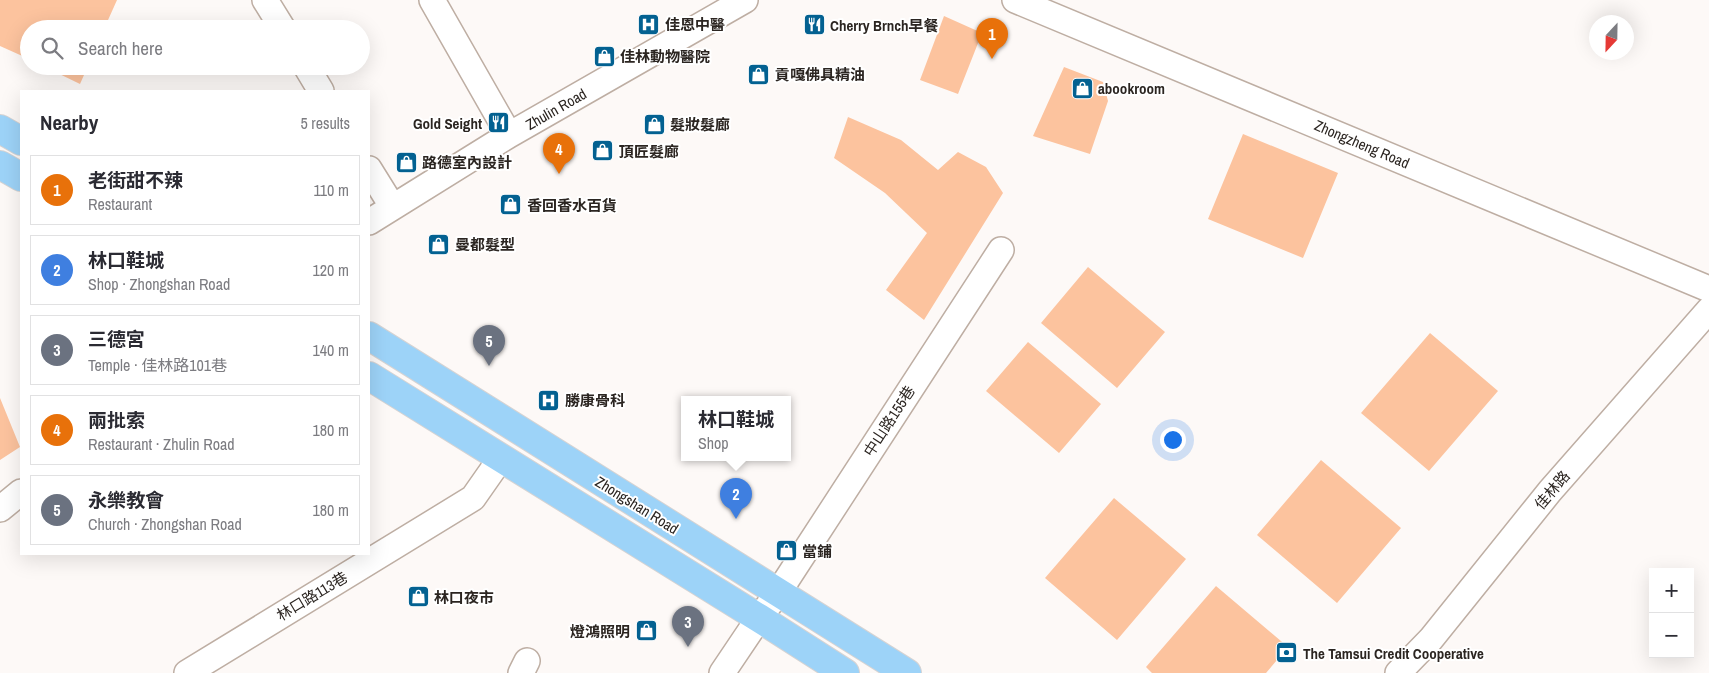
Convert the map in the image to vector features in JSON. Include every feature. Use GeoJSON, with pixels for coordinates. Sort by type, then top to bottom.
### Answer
{"type":"FeatureCollection","features":[{"type":"Feature","properties":{"kind":"main road"},"geometry":{"type":"LineString","coordinates":[[0,129],[20,140]]}},
{"type":"Feature","properties":{"kind":"main road"},"geometry":{"type":"LineString","coordinates":[[0,165],[20,176]]}},
{"type":"Feature","properties":{"kind":"main road","name":"Zhongshan Road"},"geometry":{"type":"LineString","coordinates":[[370,337],[907,673]]}},
{"type":"Feature","properties":{"kind":"main road"},"geometry":{"type":"LineString","coordinates":[[370,377],[759,618],[844,673]]}},
{"type":"Feature","properties":{"kind":"street"},"geometry":{"type":"LineString","coordinates":[[265,0],[277,20]]}},
{"type":"Feature","properties":{"kind":"street"},"geometry":{"type":"LineString","coordinates":[[432,0],[509,135]]}},
{"type":"Feature","properties":{"kind":"street","name":"Zhulin Road"},"geometry":{"type":"LineString","coordinates":[[370,221],[509,135],[745,0]]}},
{"type":"Feature","properties":{"kind":"street","name":"Zhongzheng Road"},"geometry":{"type":"LineString","coordinates":[[1015,0],[1709,289]]}},
{"type":"Feature","properties":{"kind":"street"},"geometry":{"type":"LineString","coordinates":[[311,75],[320,90]]}},
{"type":"Feature","properties":{"kind":"street"},"geometry":{"type":"LineString","coordinates":[[370,170],[392,206]]}},
{"type":"Feature","properties":{"kind":"street","name":"中山路155巷"},"geometry":{"type":"LineString","coordinates":[[722,673],[778,593],[1001,250]]}},
{"type":"Feature","properties":{"kind":"street","name":"佳林路"},"geometry":{"type":"LineString","coordinates":[[1398,673],[1431,640],[1550,491],[1709,310]]}},
{"type":"Feature","properties":{"kind":"street","name":"林口路113巷"},"geometry":{"type":"LineString","coordinates":[[187,673],[473,498],[501,458]]}},
{"type":"Feature","properties":{"kind":"street"},"geometry":{"type":"LineString","coordinates":[[0,509],[20,493]]}},
{"type":"Feature","properties":{"kind":"building"},"geometry":{"type":"Polygon","coordinates":[[[0,0],[117,0],[108,20],[20,20],[20,55],[0,46],[0,0]]]}},
{"type":"Feature","properties":{"kind":"building"},"geometry":{"type":"Polygon","coordinates":[[[944,16],[982,33],[958,94],[920,80],[944,16]]]}},
{"type":"Feature","properties":{"kind":"building"},"geometry":{"type":"Polygon","coordinates":[[[1064,67],[1103,82],[1108,101],[1090,154],[1033,136],[1064,67]]]}},
{"type":"Feature","properties":{"kind":"building"},"geometry":{"type":"Polygon","coordinates":[[[62,75],[84,75],[80,84],[62,75]]]}},
{"type":"Feature","properties":{"kind":"building"},"geometry":{"type":"Polygon","coordinates":[[[848,117],[901,140],[938,170],[958,152],[986,167],[1003,193],[924,320],[886,290],[927,233],[885,193],[834,158],[848,117]]]}},
{"type":"Feature","properties":{"kind":"building"},"geometry":{"type":"Polygon","coordinates":[[[1243,134],[1338,173],[1303,258],[1208,219],[1243,134]]]}},
{"type":"Feature","properties":{"kind":"building"},"geometry":{"type":"Polygon","coordinates":[[[1088,267],[1165,332],[1117,388],[1041,323],[1088,267]]]}},
{"type":"Feature","properties":{"kind":"building"},"geometry":{"type":"Polygon","coordinates":[[[1430,333],[1498,391],[1429,471],[1361,413],[1430,333]]]}},
{"type":"Feature","properties":{"kind":"building"},"geometry":{"type":"Polygon","coordinates":[[[1028,342],[1101,404],[1059,453],[986,391],[1028,342]]]}},
{"type":"Feature","properties":{"kind":"building"},"geometry":{"type":"Polygon","coordinates":[[[0,398],[20,447],[0,460],[0,398]]]}},
{"type":"Feature","properties":{"kind":"building"},"geometry":{"type":"Polygon","coordinates":[[[1321,460],[1401,528],[1337,603],[1257,535],[1321,460]]]}},
{"type":"Feature","properties":{"kind":"building"},"geometry":{"type":"Polygon","coordinates":[[[1114,498],[1186,559],[1117,640],[1045,578],[1114,498]]]}},
{"type":"Feature","properties":{"kind":"building"},"geometry":{"type":"Polygon","coordinates":[[[1216,586],[1288,647],[1266,673],[1152,673],[1146,667],[1216,586]]]}},
{"type":"Feature","properties":{"kind":"place","name":"佳恩中醫"},"geometry":{"type":"Point","coordinates":[649,24]}},
{"type":"Feature","properties":{"kind":"place","name":"Cherry Brnch早餐"},"geometry":{"type":"Point","coordinates":[814,25]}},
{"type":"Feature","properties":{"kind":"place","name":"佳林動物醫院"},"geometry":{"type":"Point","coordinates":[604,56]}},
{"type":"Feature","properties":{"kind":"place","name":"老街甜不辣"},"geometry":{"type":"Point","coordinates":[992,59]}},
{"type":"Feature","properties":{"kind":"place","name":"貢嘎佛具精油"},"geometry":{"type":"Point","coordinates":[759,74]}},
{"type":"Feature","properties":{"kind":"place","name":"abookroom"},"geometry":{"type":"Point","coordinates":[1082,88]}},
{"type":"Feature","properties":{"kind":"place","name":"Gold Seight"},"geometry":{"type":"Point","coordinates":[498,123]}},
{"type":"Feature","properties":{"kind":"place","name":"髮妝髮廊"},"geometry":{"type":"Point","coordinates":[654,124]}},
{"type":"Feature","properties":{"kind":"place","name":"頂匠髮廊"},"geometry":{"type":"Point","coordinates":[603,151]}},
{"type":"Feature","properties":{"kind":"place","name":"路德室內設計"},"geometry":{"type":"Point","coordinates":[406,162]}},
{"type":"Feature","properties":{"kind":"place","name":"兩批索"},"geometry":{"type":"Point","coordinates":[559,174]}},
{"type":"Feature","properties":{"kind":"place","name":"香回香水百貨"},"geometry":{"type":"Point","coordinates":[511,205]}},
{"type":"Feature","properties":{"kind":"place","name":"曼都髮型"},"geometry":{"type":"Point","coordinates":[439,244]}},
{"type":"Feature","properties":{"kind":"place","name":"永樂教會"},"geometry":{"type":"Point","coordinates":[489,366]}},
{"type":"Feature","properties":{"kind":"place","name":"勝康骨科"},"geometry":{"type":"Point","coordinates":[549,400]}},
{"type":"Feature","properties":{"kind":"place","name":"林口鞋城"},"geometry":{"type":"Point","coordinates":[736,519]}},
{"type":"Feature","properties":{"kind":"place","name":"當鋪"},"geometry":{"type":"Point","coordinates":[786,551]}},
{"type":"Feature","properties":{"kind":"place","name":"林口夜市"},"geometry":{"type":"Point","coordinates":[418,597]}},
{"type":"Feature","properties":{"kind":"place","name":"燈鴻照明"},"geometry":{"type":"Point","coordinates":[646,631]}},
{"type":"Feature","properties":{"kind":"place","name":"三德宮"},"geometry":{"type":"Point","coordinates":[688,647]}},
{"type":"Feature","properties":{"kind":"place","name":"The Tamsui Credit Cooperative"},"geometry":{"type":"Point","coordinates":[1287,653]}}]}
